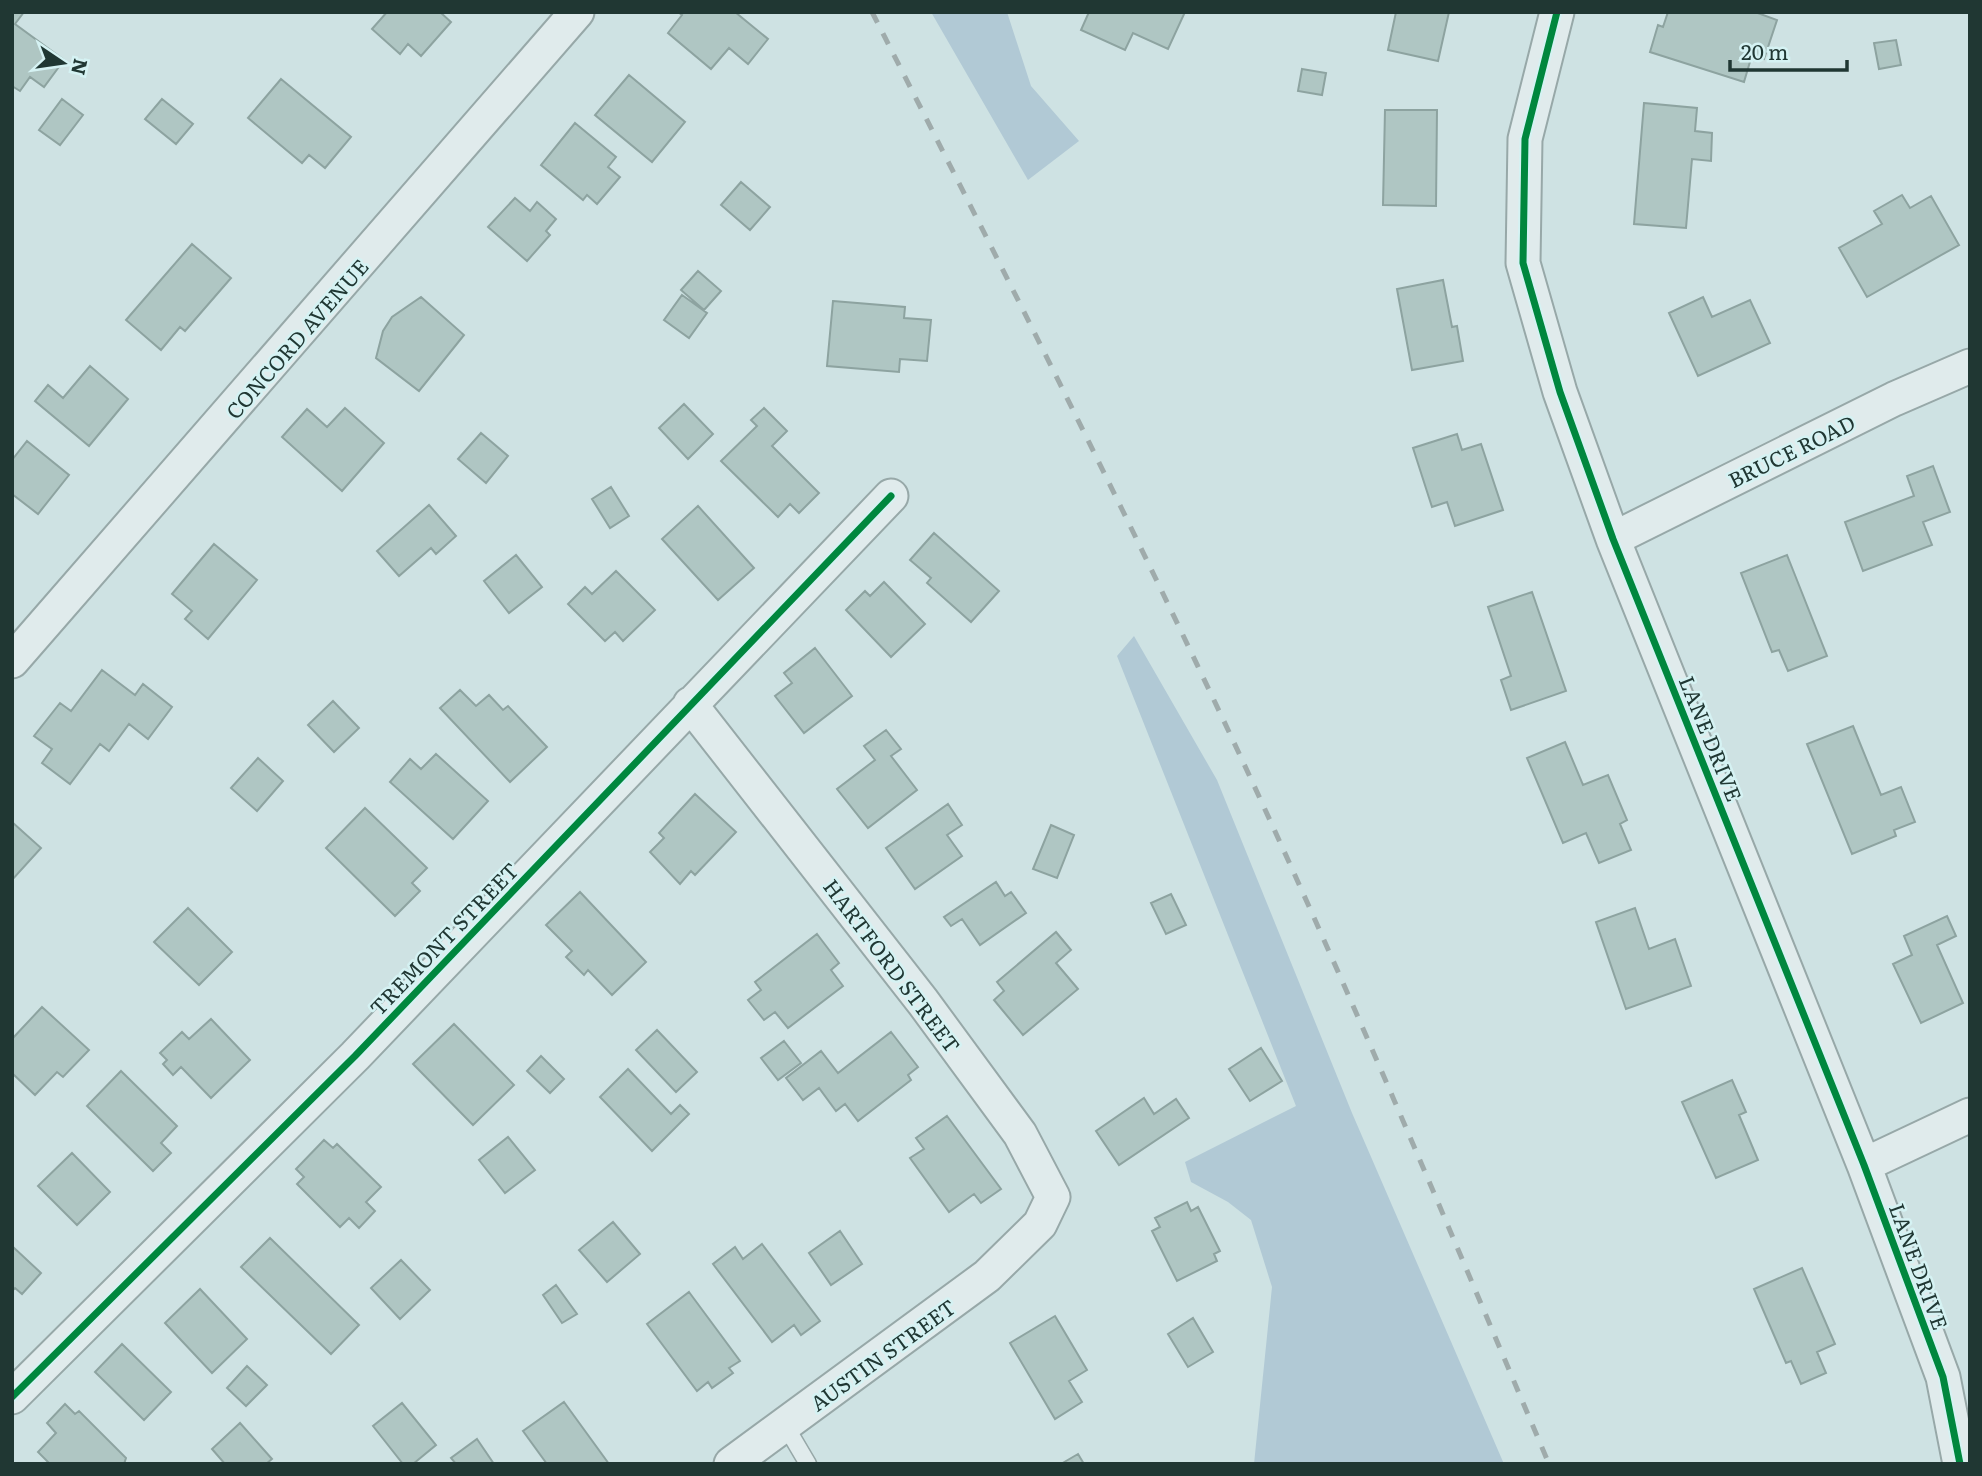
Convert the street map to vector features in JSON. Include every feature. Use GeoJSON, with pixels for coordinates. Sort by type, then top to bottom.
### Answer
{"type":"FeatureCollection","features":[{"type":"Feature","properties":{"kind":"street","name":"CONCORD AVENUE"},"geometry":{"type":"LineString","coordinates":[[12,661],[578,12]]}},
{"type":"Feature","properties":{"kind":"street","name":"LANE DRIVE"},"geometry":{"type":"LineString","coordinates":[[1557,12],[1525,139],[1523,263],[1560,392],[1613,539],[1864,1165],[1942,1377],[1960,1464]]}},
{"type":"Feature","properties":{"kind":"street","name":"BRUCE ROAD"},"geometry":{"type":"LineString","coordinates":[[1613,539],[1894,399],[1970,366]]}},
{"type":"Feature","properties":{"kind":"street","name":"TREMONT STREET"},"geometry":{"type":"LineString","coordinates":[[12,1398],[355,1056],[891,496]]}},
{"type":"Feature","properties":{"kind":"street","name":"HARTFORD STREET"},"geometry":{"type":"LineString","coordinates":[[690,704],[923,1002],[1020,1134],[1053,1197],[1040,1224],[1027,1237]]}},
{"type":"Feature","properties":{"kind":"street"},"geometry":{"type":"LineString","coordinates":[[1864,1165],[1970,1115]]}},
{"type":"Feature","properties":{"kind":"street","name":"AUSTIN STREET"},"geometry":{"type":"LineString","coordinates":[[731,1464],[987,1276],[1027,1237]]}},
{"type":"Feature","properties":{"kind":"lane"},"geometry":{"type":"LineString","coordinates":[[785,1425],[808,1464]]}},
{"type":"Feature","properties":{"kind":"shaded area"},"geometry":{"type":"Polygon","coordinates":[[[931,12],[1007,12],[1031,86],[1079,141],[1028,180],[931,12]]]}},
{"type":"Feature","properties":{"kind":"shaded area"},"geometry":{"type":"Polygon","coordinates":[[[1134,636],[1217,780],[1352,1113],[1504,1464],[1254,1464],[1272,1287],[1251,1220],[1228,1202],[1191,1182],[1185,1162],[1296,1106],[1117,656],[1134,636]]]}},
{"type":"Feature","properties":{"kind":"building"},"geometry":{"type":"Polygon","coordinates":[[[12,12],[24,12],[15,24],[64,60],[44,87],[30,77],[20,91],[12,86],[12,12]]]}},
{"type":"Feature","properties":{"kind":"building"},"geometry":{"type":"Polygon","coordinates":[[[387,12],[440,12],[451,22],[421,56],[408,44],[400,54],[372,29],[387,12]]]}},
{"type":"Feature","properties":{"kind":"building"},"geometry":{"type":"Polygon","coordinates":[[[678,12],[735,12],[768,39],[748,64],[729,48],[711,69],[668,33],[682,15],[678,12]]]}},
{"type":"Feature","properties":{"kind":"building"},"geometry":{"type":"Polygon","coordinates":[[[1089,12],[1185,12],[1168,49],[1133,33],[1125,50],[1081,30],[1089,12]]]}},
{"type":"Feature","properties":{"kind":"building"},"geometry":{"type":"Polygon","coordinates":[[[1396,12],[1449,12],[1438,61],[1388,50],[1396,12]]]}},
{"type":"Feature","properties":{"kind":"building"},"geometry":{"type":"Polygon","coordinates":[[[1668,12],[1755,12],[1777,20],[1764,59],[1752,55],[1744,82],[1650,52],[1658,25],[1663,27],[1668,12]]]}},
{"type":"Feature","properties":{"kind":"building"},"geometry":{"type":"Polygon","coordinates":[[[1896,40],[1901,65],[1879,69],[1874,43],[1896,40]]]}},
{"type":"Feature","properties":{"kind":"building"},"geometry":{"type":"Polygon","coordinates":[[[1302,69],[1326,73],[1322,95],[1298,91],[1302,69]]]}},
{"type":"Feature","properties":{"kind":"building"},"geometry":{"type":"Polygon","coordinates":[[[629,75],[685,122],[652,162],[595,115],[629,75]]]}},
{"type":"Feature","properties":{"kind":"building"},"geometry":{"type":"Polygon","coordinates":[[[281,79],[351,137],[325,168],[309,155],[302,163],[248,118],[281,79]]]}},
{"type":"Feature","properties":{"kind":"building"},"geometry":{"type":"Polygon","coordinates":[[[62,99],[83,115],[60,145],[39,130],[62,99]]]}},
{"type":"Feature","properties":{"kind":"building"},"geometry":{"type":"Polygon","coordinates":[[[162,99],[193,124],[176,144],[145,119],[162,99]]]}},
{"type":"Feature","properties":{"kind":"building"},"geometry":{"type":"Polygon","coordinates":[[[1644,103],[1697,108],[1695,131],[1712,133],[1711,161],[1692,159],[1686,228],[1634,224],[1644,103]]]}},
{"type":"Feature","properties":{"kind":"building"},"geometry":{"type":"Polygon","coordinates":[[[1385,110],[1437,110],[1436,206],[1383,205],[1385,110]]]}},
{"type":"Feature","properties":{"kind":"building"},"geometry":{"type":"Polygon","coordinates":[[[575,123],[616,157],[608,167],[620,177],[597,204],[587,195],[583,200],[541,165],[575,123]]]}},
{"type":"Feature","properties":{"kind":"building"},"geometry":{"type":"Polygon","coordinates":[[[741,182],[770,207],[750,230],[721,205],[741,182]]]}},
{"type":"Feature","properties":{"kind":"building"},"geometry":{"type":"Polygon","coordinates":[[[1902,195],[1910,208],[1931,196],[1959,245],[1867,297],[1839,248],[1882,224],[1874,211],[1902,195]]]}},
{"type":"Feature","properties":{"kind":"building"},"geometry":{"type":"Polygon","coordinates":[[[515,198],[530,211],[537,202],[556,219],[546,231],[550,235],[527,261],[488,227],[515,198]]]}},
{"type":"Feature","properties":{"kind":"building"},"geometry":{"type":"Polygon","coordinates":[[[192,244],[231,278],[185,331],[180,327],[161,350],[126,320],[192,244]]]}},
{"type":"Feature","properties":{"kind":"building"},"geometry":{"type":"Polygon","coordinates":[[[698,271],[721,291],[704,310],[681,290],[698,271]]]}},
{"type":"Feature","properties":{"kind":"building"},"geometry":{"type":"Polygon","coordinates":[[[1443,280],[1452,327],[1457,326],[1463,361],[1412,370],[1397,289],[1443,280]]]}},
{"type":"Feature","properties":{"kind":"building"},"geometry":{"type":"Polygon","coordinates":[[[682,295],[707,313],[689,338],[664,320],[682,295]]]}},
{"type":"Feature","properties":{"kind":"building"},"geometry":{"type":"Polygon","coordinates":[[[421,297],[464,335],[419,391],[376,358],[383,331],[392,317],[421,297]]]}},
{"type":"Feature","properties":{"kind":"building"},"geometry":{"type":"Polygon","coordinates":[[[1703,297],[1712,317],[1750,300],[1770,343],[1698,376],[1669,313],[1703,297]]]}},
{"type":"Feature","properties":{"kind":"building"},"geometry":{"type":"Polygon","coordinates":[[[833,301],[905,307],[904,318],[931,320],[927,361],[900,359],[899,372],[827,366],[833,301]]]}},
{"type":"Feature","properties":{"kind":"building"},"geometry":{"type":"Polygon","coordinates":[[[90,366],[128,399],[89,446],[35,401],[48,385],[63,398],[90,366]]]}},
{"type":"Feature","properties":{"kind":"building"},"geometry":{"type":"Polygon","coordinates":[[[684,404],[713,434],[688,459],[659,428],[684,404]]]}},
{"type":"Feature","properties":{"kind":"building"},"geometry":{"type":"Polygon","coordinates":[[[345,408],[384,443],[342,491],[282,437],[307,409],[327,427],[345,408]]]}},
{"type":"Feature","properties":{"kind":"building"},"geometry":{"type":"Polygon","coordinates":[[[764,408],[787,431],[772,446],[819,493],[799,513],[790,504],[778,517],[721,461],[757,426],[751,420],[764,408]]]}},
{"type":"Feature","properties":{"kind":"building"},"geometry":{"type":"Polygon","coordinates":[[[481,433],[508,456],[486,483],[458,459],[481,433]]]}},
{"type":"Feature","properties":{"kind":"building"},"geometry":{"type":"Polygon","coordinates":[[[1457,434],[1462,450],[1481,444],[1503,510],[1455,526],[1447,502],[1432,507],[1413,448],[1457,434]]]}},
{"type":"Feature","properties":{"kind":"building"},"geometry":{"type":"Polygon","coordinates":[[[27,441],[69,475],[38,514],[12,494],[12,460],[27,441]]]}},
{"type":"Feature","properties":{"kind":"building"},"geometry":{"type":"Polygon","coordinates":[[[1933,466],[1950,512],[1923,522],[1932,545],[1863,571],[1845,522],[1914,496],[1907,476],[1933,466]]]}},
{"type":"Feature","properties":{"kind":"building"},"geometry":{"type":"Polygon","coordinates":[[[611,487],[629,516],[610,528],[592,499],[611,487]]]}},
{"type":"Feature","properties":{"kind":"building"},"geometry":{"type":"Polygon","coordinates":[[[429,505],[456,536],[436,554],[431,548],[399,576],[377,551],[429,505]]]}},
{"type":"Feature","properties":{"kind":"building"},"geometry":{"type":"Polygon","coordinates":[[[698,506],[754,568],[718,600],[662,539],[698,506]]]}},
{"type":"Feature","properties":{"kind":"building"},"geometry":{"type":"Polygon","coordinates":[[[934,533],[999,591],[971,622],[927,583],[931,578],[910,560],[934,533]]]}},
{"type":"Feature","properties":{"kind":"building"},"geometry":{"type":"Polygon","coordinates":[[[214,544],[257,580],[208,639],[185,619],[192,611],[172,594],[214,544]]]}},
{"type":"Feature","properties":{"kind":"building"},"geometry":{"type":"Polygon","coordinates":[[[516,555],[542,587],[509,613],[484,581],[516,555]]]}},
{"type":"Feature","properties":{"kind":"building"},"geometry":{"type":"Polygon","coordinates":[[[1787,555],[1827,656],[1788,671],[1779,650],[1772,652],[1741,573],[1787,555]]]}},
{"type":"Feature","properties":{"kind":"building"},"geometry":{"type":"Polygon","coordinates":[[[616,571],[655,610],[623,641],[615,632],[605,641],[568,604],[585,587],[592,594],[616,571]]]}},
{"type":"Feature","properties":{"kind":"building"},"geometry":{"type":"Polygon","coordinates":[[[884,582],[925,624],[891,657],[846,610],[865,591],[870,596],[884,582]]]}},
{"type":"Feature","properties":{"kind":"building"},"geometry":{"type":"Polygon","coordinates":[[[1532,592],[1566,691],[1511,710],[1501,680],[1511,676],[1488,607],[1532,592]]]}},
{"type":"Feature","properties":{"kind":"building"},"geometry":{"type":"Polygon","coordinates":[[[815,648],[852,696],[804,733],[775,696],[792,683],[784,673],[815,648]]]}},
{"type":"Feature","properties":{"kind":"building"},"geometry":{"type":"Polygon","coordinates":[[[102,670],[135,695],[143,684],[172,707],[148,739],[129,724],[109,751],[100,744],[70,784],[42,763],[52,749],[34,736],[60,703],[71,711],[102,670]]]}},
{"type":"Feature","properties":{"kind":"building"},"geometry":{"type":"Polygon","coordinates":[[[460,690],[476,706],[489,695],[503,710],[508,706],[547,747],[510,782],[440,708],[460,690]]]}},
{"type":"Feature","properties":{"kind":"building"},"geometry":{"type":"Polygon","coordinates":[[[333,701],[359,728],[334,752],[308,725],[333,701]]]}},
{"type":"Feature","properties":{"kind":"building"},"geometry":{"type":"Polygon","coordinates":[[[1853,726],[1881,795],[1901,787],[1915,822],[1894,830],[1896,836],[1852,854],[1807,744],[1853,726]]]}},
{"type":"Feature","properties":{"kind":"building"},"geometry":{"type":"Polygon","coordinates":[[[886,730],[901,749],[891,756],[917,790],[868,828],[837,789],[875,760],[864,746],[886,730]]]}},
{"type":"Feature","properties":{"kind":"building"},"geometry":{"type":"Polygon","coordinates":[[[1565,742],[1583,785],[1608,775],[1627,820],[1620,824],[1631,850],[1599,863],[1586,833],[1563,843],[1527,758],[1565,742]]]}},
{"type":"Feature","properties":{"kind":"building"},"geometry":{"type":"Polygon","coordinates":[[[436,754],[488,801],[453,839],[390,782],[410,759],[421,769],[436,754]]]}},
{"type":"Feature","properties":{"kind":"building"},"geometry":{"type":"Polygon","coordinates":[[[258,758],[283,781],[257,811],[231,788],[258,758]]]}},
{"type":"Feature","properties":{"kind":"building"},"geometry":{"type":"Polygon","coordinates":[[[695,794],[736,832],[695,875],[691,871],[680,884],[650,852],[664,838],[659,833],[695,794]]]}},
{"type":"Feature","properties":{"kind":"building"},"geometry":{"type":"Polygon","coordinates":[[[948,804],[962,825],[947,835],[962,856],[915,889],[886,848],[948,804]]]}},
{"type":"Feature","properties":{"kind":"building"},"geometry":{"type":"Polygon","coordinates":[[[365,808],[427,868],[412,883],[420,891],[395,916],[326,848],[365,808]]]}},
{"type":"Feature","properties":{"kind":"building"},"geometry":{"type":"Polygon","coordinates":[[[12,822],[41,848],[12,880],[12,822]]]}},
{"type":"Feature","properties":{"kind":"building"},"geometry":{"type":"Polygon","coordinates":[[[1051,825],[1074,835],[1057,878],[1033,869],[1051,825]]]}},
{"type":"Feature","properties":{"kind":"building"},"geometry":{"type":"Polygon","coordinates":[[[996,882],[1005,896],[1011,892],[1026,913],[980,945],[962,919],[951,926],[944,917],[996,882]]]}},
{"type":"Feature","properties":{"kind":"building"},"geometry":{"type":"Polygon","coordinates":[[[580,892],[646,962],[612,995],[588,970],[584,975],[566,957],[572,951],[546,925],[580,892]]]}},
{"type":"Feature","properties":{"kind":"building"},"geometry":{"type":"Polygon","coordinates":[[[1171,894],[1186,925],[1166,934],[1151,903],[1171,894]]]}},
{"type":"Feature","properties":{"kind":"building"},"geometry":{"type":"Polygon","coordinates":[[[188,908],[232,952],[199,985],[154,942],[188,908]]]}},
{"type":"Feature","properties":{"kind":"building"},"geometry":{"type":"Polygon","coordinates":[[[1635,908],[1649,949],[1675,939],[1691,986],[1626,1009],[1596,922],[1635,908]]]}},
{"type":"Feature","properties":{"kind":"building"},"geometry":{"type":"Polygon","coordinates":[[[1947,916],[1956,936],[1937,945],[1963,1003],[1921,1023],[1893,964],[1912,955],[1904,936],[1947,916]]]}},
{"type":"Feature","properties":{"kind":"building"},"geometry":{"type":"Polygon","coordinates":[[[1056,932],[1071,950],[1056,963],[1078,989],[1023,1035],[994,1000],[1004,991],[997,982],[1056,932]]]}},
{"type":"Feature","properties":{"kind":"building"},"geometry":{"type":"Polygon","coordinates":[[[817,934],[839,963],[831,970],[843,986],[788,1028],[775,1012],[764,1020],[748,1000],[761,990],[755,982],[817,934]]]}},
{"type":"Feature","properties":{"kind":"building"},"geometry":{"type":"Polygon","coordinates":[[[42,1007],[89,1050],[63,1077],[57,1072],[35,1095],[12,1073],[12,1039],[42,1007]]]}},
{"type":"Feature","properties":{"kind":"building"},"geometry":{"type":"Polygon","coordinates":[[[211,1019],[250,1060],[211,1098],[181,1067],[173,1075],[163,1064],[167,1060],[160,1053],[182,1032],[189,1039],[211,1019]]]}},
{"type":"Feature","properties":{"kind":"building"},"geometry":{"type":"Polygon","coordinates":[[[454,1024],[514,1085],[473,1125],[413,1064],[454,1024]]]}},
{"type":"Feature","properties":{"kind":"building"},"geometry":{"type":"Polygon","coordinates":[[[657,1030],[697,1072],[676,1092],[636,1050],[657,1030]]]}},
{"type":"Feature","properties":{"kind":"building"},"geometry":{"type":"Polygon","coordinates":[[[891,1032],[918,1067],[908,1075],[911,1080],[858,1121],[845,1104],[836,1111],[819,1088],[803,1100],[786,1078],[821,1051],[838,1073],[891,1032]]]}},
{"type":"Feature","properties":{"kind":"building"},"geometry":{"type":"Polygon","coordinates":[[[784,1041],[801,1063],[778,1080],[761,1058],[784,1041]]]}},
{"type":"Feature","properties":{"kind":"building"},"geometry":{"type":"Polygon","coordinates":[[[1261,1048],[1282,1081],[1250,1101],[1229,1069],[1261,1048]]]}},
{"type":"Feature","properties":{"kind":"building"},"geometry":{"type":"Polygon","coordinates":[[[541,1056],[564,1079],[550,1093],[527,1071],[541,1056]]]}},
{"type":"Feature","properties":{"kind":"building"},"geometry":{"type":"Polygon","coordinates":[[[628,1069],[671,1114],[680,1105],[689,1114],[652,1151],[600,1097],[628,1069]]]}},
{"type":"Feature","properties":{"kind":"building"},"geometry":{"type":"Polygon","coordinates":[[[121,1071],[177,1126],[161,1143],[171,1153],[153,1171],[87,1106],[121,1071]]]}},
{"type":"Feature","properties":{"kind":"building"},"geometry":{"type":"Polygon","coordinates":[[[1732,1080],[1746,1112],[1739,1115],[1758,1160],[1716,1178],[1682,1102],[1732,1080]]]}},
{"type":"Feature","properties":{"kind":"building"},"geometry":{"type":"Polygon","coordinates":[[[1144,1098],[1154,1114],[1176,1099],[1189,1118],[1119,1165],[1096,1131],[1144,1098]]]}},
{"type":"Feature","properties":{"kind":"building"},"geometry":{"type":"Polygon","coordinates":[[[947,1116],[1001,1189],[981,1203],[974,1194],[949,1212],[910,1158],[924,1149],[916,1138],[947,1116]]]}},
{"type":"Feature","properties":{"kind":"building"},"geometry":{"type":"Polygon","coordinates":[[[508,1137],[535,1170],[505,1193],[479,1160],[508,1137]]]}},
{"type":"Feature","properties":{"kind":"building"},"geometry":{"type":"Polygon","coordinates":[[[324,1140],[333,1148],[337,1144],[381,1187],[366,1202],[375,1211],[359,1228],[349,1218],[340,1227],[297,1184],[304,1177],[296,1169],[324,1140]]]}},
{"type":"Feature","properties":{"kind":"building"},"geometry":{"type":"Polygon","coordinates":[[[72,1153],[110,1192],[77,1225],[38,1186],[72,1153]]]}},
{"type":"Feature","properties":{"kind":"building"},"geometry":{"type":"Polygon","coordinates":[[[1187,1202],[1191,1211],[1198,1207],[1220,1251],[1214,1254],[1217,1261],[1177,1281],[1152,1231],[1160,1227],[1155,1218],[1187,1202]]]}},
{"type":"Feature","properties":{"kind":"building"},"geometry":{"type":"Polygon","coordinates":[[[613,1222],[640,1254],[607,1282],[579,1250],[613,1222]]]}},
{"type":"Feature","properties":{"kind":"building"},"geometry":{"type":"Polygon","coordinates":[[[840,1231],[862,1264],[831,1285],[809,1253],[840,1231]]]}},
{"type":"Feature","properties":{"kind":"building"},"geometry":{"type":"Polygon","coordinates":[[[270,1238],[359,1325],[331,1354],[241,1267],[270,1238]]]}},
{"type":"Feature","properties":{"kind":"building"},"geometry":{"type":"Polygon","coordinates":[[[762,1244],[820,1321],[801,1335],[794,1325],[772,1342],[713,1264],[735,1247],[743,1259],[762,1244]]]}},
{"type":"Feature","properties":{"kind":"building"},"geometry":{"type":"Polygon","coordinates":[[[12,1246],[41,1273],[22,1294],[15,1288],[12,1291],[12,1246]]]}},
{"type":"Feature","properties":{"kind":"building"},"geometry":{"type":"Polygon","coordinates":[[[401,1260],[430,1290],[400,1319],[371,1288],[401,1260]]]}},
{"type":"Feature","properties":{"kind":"building"},"geometry":{"type":"Polygon","coordinates":[[[1802,1268],[1835,1344],[1817,1352],[1826,1373],[1801,1384],[1791,1361],[1786,1363],[1754,1289],[1802,1268]]]}},
{"type":"Feature","properties":{"kind":"building"},"geometry":{"type":"Polygon","coordinates":[[[556,1285],[577,1314],[562,1323],[543,1295],[556,1285]]]}},
{"type":"Feature","properties":{"kind":"building"},"geometry":{"type":"Polygon","coordinates":[[[200,1289],[247,1339],[212,1373],[165,1323],[200,1289]]]}},
{"type":"Feature","properties":{"kind":"building"},"geometry":{"type":"Polygon","coordinates":[[[689,1292],[740,1361],[729,1368],[733,1373],[712,1388],[708,1382],[697,1391],[647,1324],[689,1292]]]}},
{"type":"Feature","properties":{"kind":"building"},"geometry":{"type":"Polygon","coordinates":[[[1055,1316],[1087,1370],[1069,1381],[1082,1402],[1055,1419],[1010,1343],[1055,1316]]]}},
{"type":"Feature","properties":{"kind":"building"},"geometry":{"type":"Polygon","coordinates":[[[1193,1318],[1213,1352],[1188,1367],[1168,1334],[1193,1318]]]}},
{"type":"Feature","properties":{"kind":"building"},"geometry":{"type":"Polygon","coordinates":[[[122,1344],[171,1392],[144,1420],[95,1372],[122,1344]]]}},
{"type":"Feature","properties":{"kind":"building"},"geometry":{"type":"Polygon","coordinates":[[[247,1366],[267,1385],[246,1406],[227,1388],[247,1366]]]}},
{"type":"Feature","properties":{"kind":"building"},"geometry":{"type":"Polygon","coordinates":[[[564,1402],[609,1464],[547,1464],[523,1431],[564,1402]]]}},
{"type":"Feature","properties":{"kind":"building"},"geometry":{"type":"Polygon","coordinates":[[[402,1403],[436,1445],[413,1464],[403,1464],[373,1426],[402,1403]]]}},
{"type":"Feature","properties":{"kind":"building"},"geometry":{"type":"Polygon","coordinates":[[[65,1404],[75,1414],[79,1411],[126,1458],[124,1464],[50,1464],[38,1452],[56,1433],[47,1423],[65,1404]]]}},
{"type":"Feature","properties":{"kind":"building"},"geometry":{"type":"Polygon","coordinates":[[[240,1423],[272,1459],[266,1464],[225,1464],[212,1449],[240,1423]]]}},
{"type":"Feature","properties":{"kind":"building"},"geometry":{"type":"Polygon","coordinates":[[[477,1439],[494,1464],[456,1464],[451,1458],[477,1439]]]}},
{"type":"Feature","properties":{"kind":"building"},"geometry":{"type":"Polygon","coordinates":[[[1078,1454],[1084,1464],[1061,1464],[1078,1454]]]}},
{"type":"Feature","properties":{"kind":"railway"},"geometry":{"type":"LineString","coordinates":[[872,12],[1081,425],[1248,772],[1380,1068],[1549,1464]]}},
{"type":"Feature","properties":{"kind":"cycle path"},"geometry":{"type":"LineString","coordinates":[[1557,12],[1525,139],[1523,263],[1560,392],[1613,539],[1864,1165],[1943,1377],[1960,1464]]}},
{"type":"Feature","properties":{"kind":"cycle path"},"geometry":{"type":"LineString","coordinates":[[12,1397],[355,1056],[891,496]]}}]}
